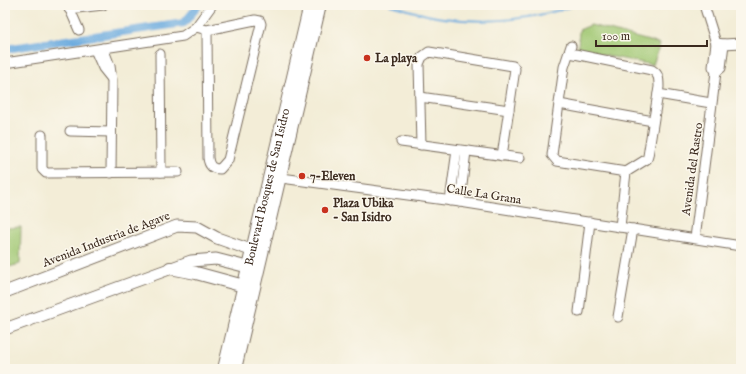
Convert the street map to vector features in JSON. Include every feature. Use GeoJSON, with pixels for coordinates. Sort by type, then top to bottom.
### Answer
{"type":"FeatureCollection","features":[{"type":"Feature","properties":{"kind":"main road","name":"Boulevard Bosques de San Isidro"},"geometry":{"type":"LineString","coordinates":[[235,369],[253,269],[310,5]]}},
{"type":"Feature","properties":{"kind":"main road","name":"Boulevard Bosques de San Isidro"},"geometry":{"type":"LineString","coordinates":[[274,177],[320,5]]}},
{"type":"Feature","properties":{"kind":"main road"},"geometry":{"type":"LineString","coordinates":[[170,268],[196,273],[244,286]]}},
{"type":"Feature","properties":{"kind":"main road","name":"Boulevard Bosques de San Isidro"},"geometry":{"type":"LineString","coordinates":[[224,369],[244,286],[253,269]]}},
{"type":"Feature","properties":{"kind":"street"},"geometry":{"type":"LineString","coordinates":[[79,30],[68,7],[103,5]]}},
{"type":"Feature","properties":{"kind":"street"},"geometry":{"type":"LineString","coordinates":[[5,63],[183,36],[196,27],[212,5]]}},
{"type":"Feature","properties":{"kind":"street"},"geometry":{"type":"LineString","coordinates":[[704,5],[720,44],[741,43]]}},
{"type":"Feature","properties":{"kind":"street"},"geometry":{"type":"LineString","coordinates":[[196,27],[206,30],[255,20],[260,21],[261,24],[228,160],[220,169],[214,169],[209,165],[208,158],[206,30]]}},
{"type":"Feature","properties":{"kind":"street","name":"Avenida del Rastro"},"geometry":{"type":"LineString","coordinates":[[695,238],[716,72],[713,67],[720,44]]}},
{"type":"Feature","properties":{"kind":"street"},"geometry":{"type":"LineString","coordinates":[[99,49],[110,66],[112,80],[111,173]]}},
{"type":"Feature","properties":{"kind":"street"},"geometry":{"type":"LineString","coordinates":[[571,49],[656,72],[658,76],[658,94],[647,159],[626,172],[556,161],[553,159],[552,155],[564,67],[571,49]]}},
{"type":"Feature","properties":{"kind":"street"},"geometry":{"type":"LineString","coordinates":[[421,144],[419,64],[422,57],[429,52],[513,66],[514,69],[509,110],[502,156]]}},
{"type":"Feature","properties":{"kind":"street"},"geometry":{"type":"LineString","coordinates":[[160,54],[161,172]]}},
{"type":"Feature","properties":{"kind":"street"},"geometry":{"type":"LineString","coordinates":[[658,94],[711,103]]}},
{"type":"Feature","properties":{"kind":"street"},"geometry":{"type":"LineString","coordinates":[[420,97],[509,110]]}},
{"type":"Feature","properties":{"kind":"street"},"geometry":{"type":"LineString","coordinates":[[559,104],[653,121]]}},
{"type":"Feature","properties":{"kind":"street"},"geometry":{"type":"LineString","coordinates":[[70,131],[111,132]]}},
{"type":"Feature","properties":{"kind":"street"},"geometry":{"type":"LineString","coordinates":[[42,135],[43,172],[46,173],[178,172]]}},
{"type":"Feature","properties":{"kind":"street"},"geometry":{"type":"LineString","coordinates":[[401,142],[520,158]]}},
{"type":"Feature","properties":{"kind":"street"},"geometry":{"type":"LineString","coordinates":[[455,202],[461,150]]}},
{"type":"Feature","properties":{"kind":"street"},"geometry":{"type":"LineString","coordinates":[[620,227],[626,172]]}},
{"type":"Feature","properties":{"kind":"street","name":"Calle La Grana"},"geometry":{"type":"LineString","coordinates":[[274,177],[455,202],[741,246]]}},
{"type":"Feature","properties":{"kind":"street"},"geometry":{"type":"LineString","coordinates":[[579,312],[590,222]]}},
{"type":"Feature","properties":{"kind":"street","name":"Avenida Industria de Agave"},"geometry":{"type":"LineString","coordinates":[[5,292],[177,226],[197,227],[218,238],[257,252]]}},
{"type":"Feature","properties":{"kind":"street"},"geometry":{"type":"LineString","coordinates":[[618,317],[633,229]]}},
{"type":"Feature","properties":{"kind":"street"},"geometry":{"type":"LineString","coordinates":[[5,329],[170,268],[203,259],[216,259],[253,269]]}},
{"type":"Feature","properties":{"kind":"green space"},"geometry":{"type":"Polygon","coordinates":[[[591,25],[660,44],[653,65],[578,50],[579,30],[591,25]]]}},
{"type":"Feature","properties":{"kind":"green space"},"geometry":{"type":"Polygon","coordinates":[[[21,227],[20,264],[5,268],[5,228],[21,227]]]}},
{"type":"Feature","properties":{"kind":"waterway"},"geometry":{"type":"LineString","coordinates":[[5,49],[184,23],[199,5]]}},
{"type":"Feature","properties":{"kind":"waterway"},"geometry":{"type":"LineString","coordinates":[[390,5],[436,17],[476,21],[527,17],[575,5]]}},
{"type":"Feature","properties":{"kind":"place","name":"La playa"},"geometry":{"type":"Point","coordinates":[367,58]}},
{"type":"Feature","properties":{"kind":"place","name":"7-Eleven"},"geometry":{"type":"Point","coordinates":[302,176]}},
{"type":"Feature","properties":{"kind":"place","name":"Plaza Ubika - San Isidro"},"geometry":{"type":"Point","coordinates":[325,210]}}]}
